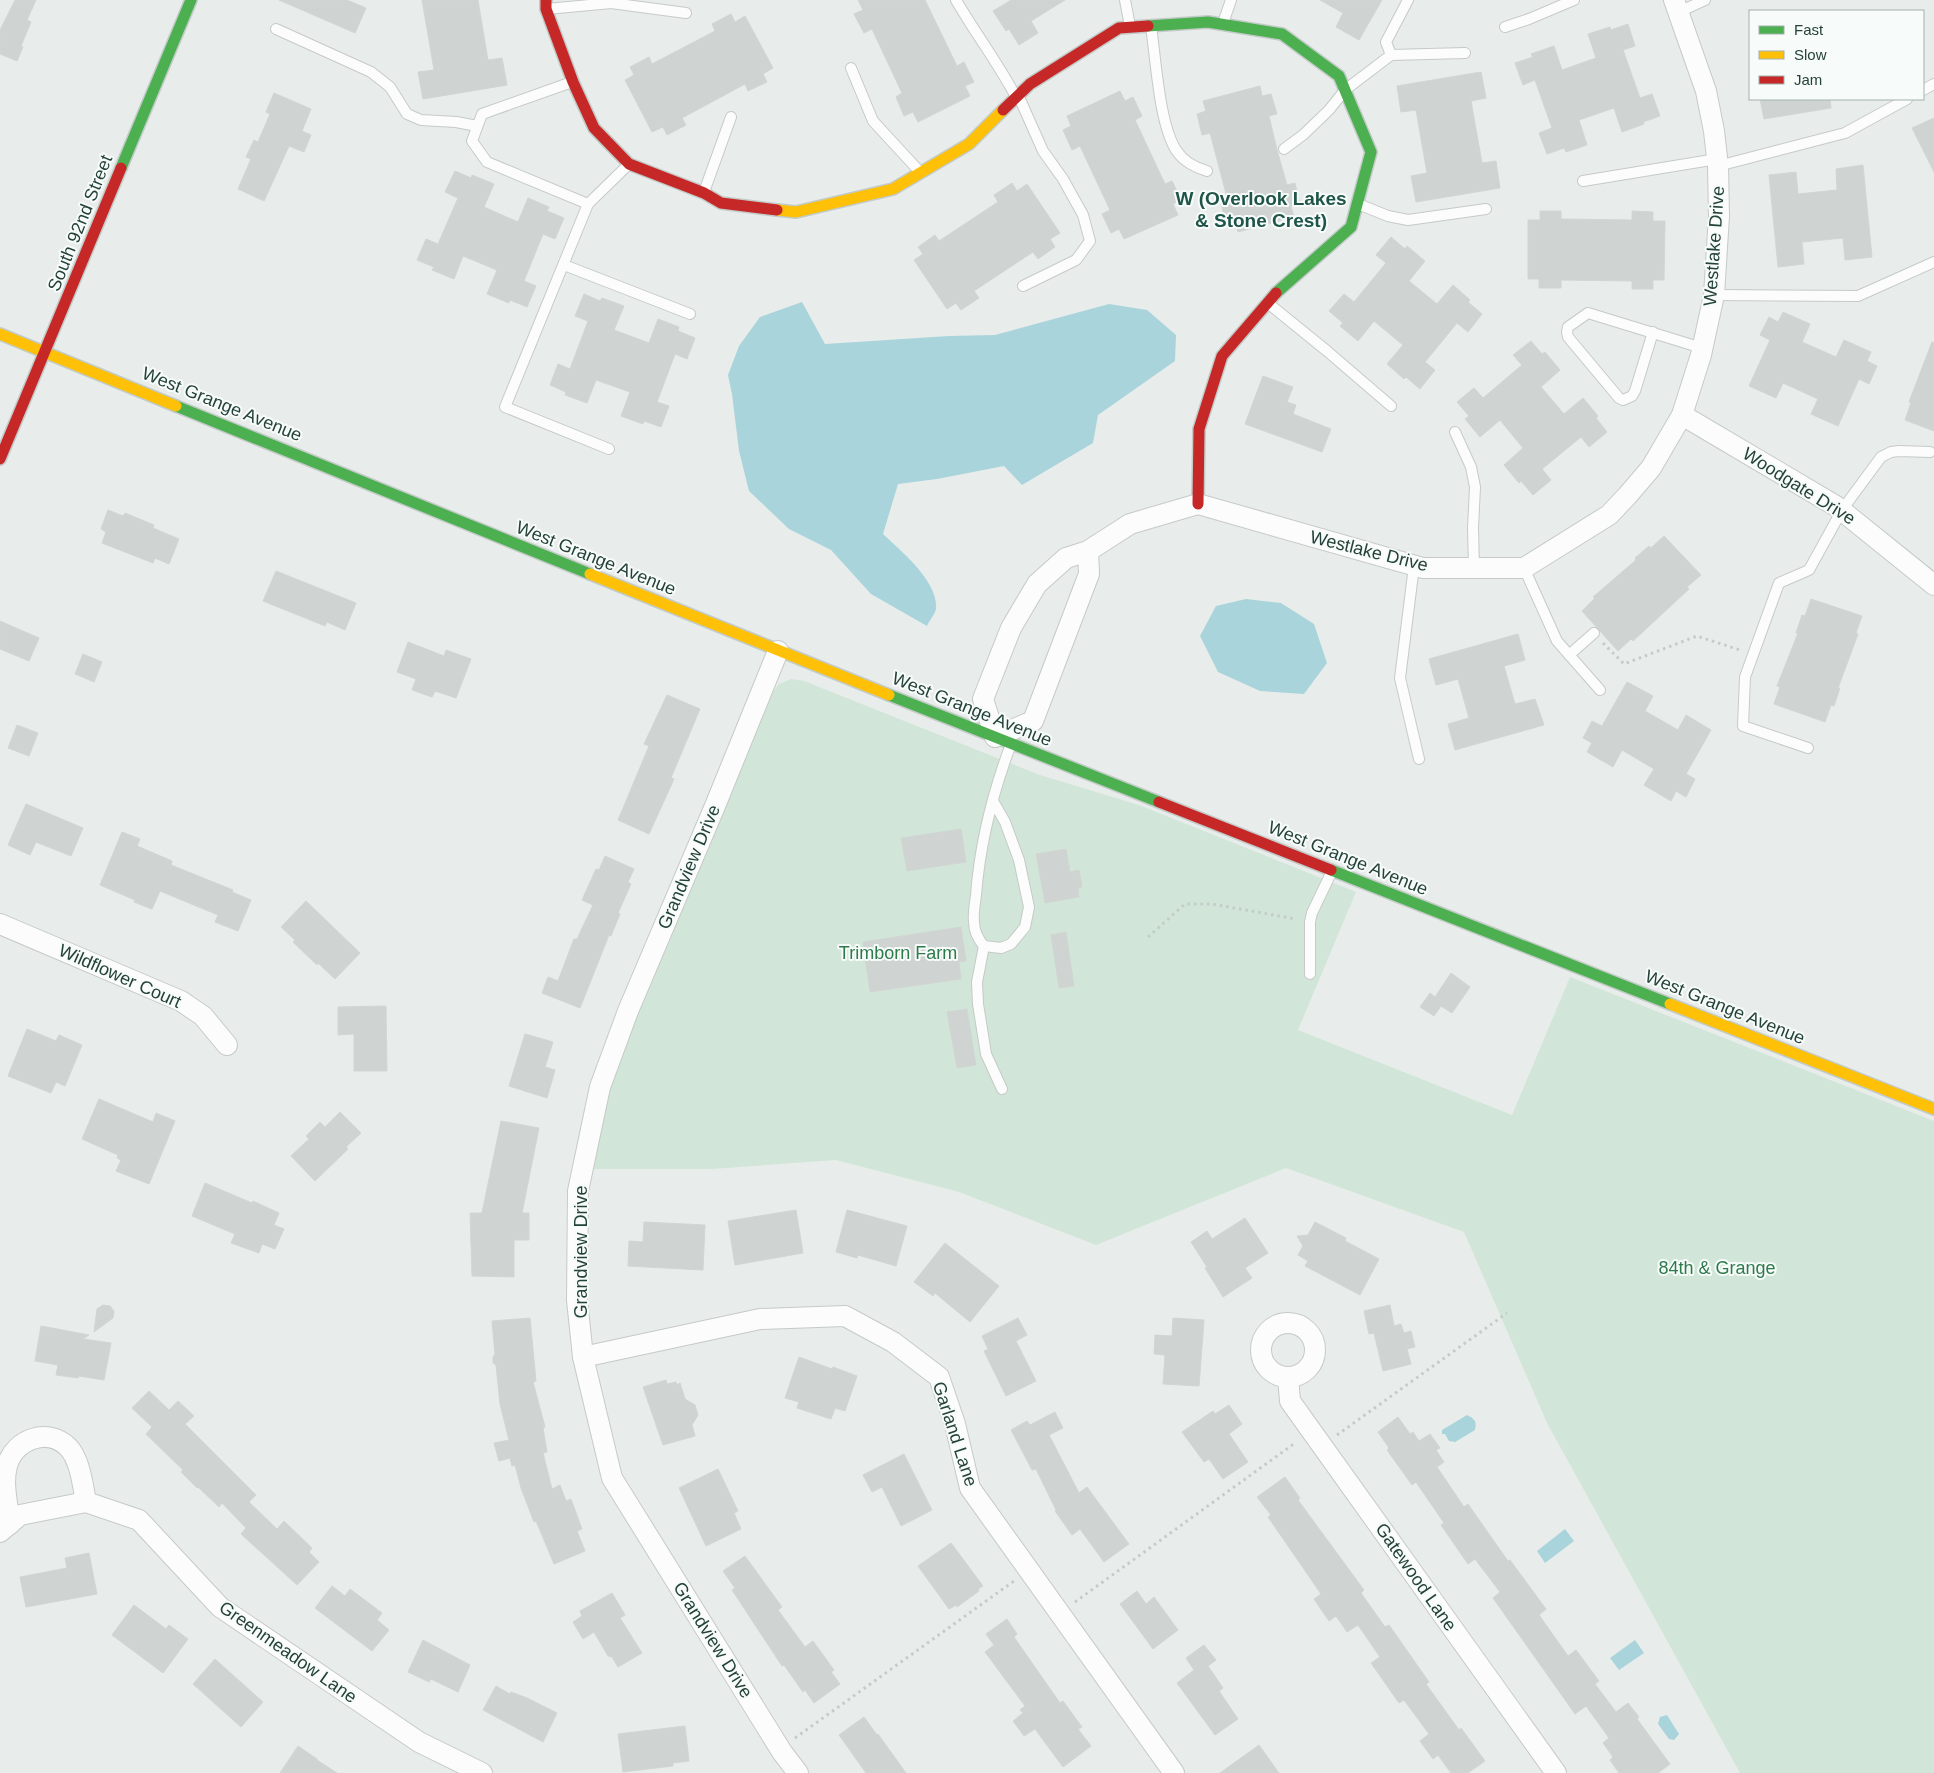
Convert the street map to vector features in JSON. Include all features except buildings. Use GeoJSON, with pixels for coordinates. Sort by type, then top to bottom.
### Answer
{"type":"FeatureCollection","features":[{"type":"Feature","properties":{"kind":"street","name":"South 92nd Street"},"geometry":{"type":"LineString","coordinates":[[0,459],[191,0]]}},
{"type":"Feature","properties":{"kind":"street"},"geometry":{"type":"LineString","coordinates":[[546,5],[573,82],[594,128],[629,164],[704,193],[721,203],[796,212],[894,189],[969,144],[1030,84],[1119,28],[1208,22],[1282,34],[1339,76],[1371,152],[1351,226],[1278,292],[1222,356],[1198,429],[1198,504],[1130,524],[1088,552],[1066,558],[1037,584],[1011,628],[983,699],[1003,740],[1033,721],[1089,574],[1088,552]]}},
{"type":"Feature","properties":{"kind":"street","name":"Westlake Drive"},"geometry":{"type":"LineString","coordinates":[[1198,504],[1423,568],[1524,568],[1609,515],[1651,468],[1682,415],[1702,348],[1714,295],[1719,216],[1718,162],[1706,91],[1676,6]]}},
{"type":"Feature","properties":{"kind":"street","name":"West Grange Avenue"},"geometry":{"type":"LineString","coordinates":[[0,334],[46,351],[778,651],[1934,1109]]}},
{"type":"Feature","properties":{"kind":"street","name":"Woodgate Drive"},"geometry":{"type":"LineString","coordinates":[[1682,415],[1842,510],[1934,585]]}},
{"type":"Feature","properties":{"kind":"street","name":"Grandview Drive"},"geometry":{"type":"LineString","coordinates":[[778,651],[628,1011],[600,1087],[578,1191],[578,1300],[583,1358],[612,1478],[782,1752],[798,1773]]}},
{"type":"Feature","properties":{"kind":"street","name":"Wildflower Court"},"geometry":{"type":"LineString","coordinates":[[0,924],[181,1001],[203,1016],[227,1045]]}},
{"type":"Feature","properties":{"kind":"street","name":"Garland Lane"},"geometry":{"type":"LineString","coordinates":[[583,1358],[760,1320],[845,1316],[893,1342],[939,1377],[955,1424],[970,1488],[1174,1773]]}},
{"type":"Feature","properties":{"kind":"street","name":"Gatewood Lane"},"geometry":{"type":"LineString","coordinates":[[1288,1377],[1290,1401],[1556,1773]]}},
{"type":"Feature","properties":{"kind":"street"},"geometry":{"type":"LineString","coordinates":[[5,1528],[5,1479],[7,1465],[13,1450],[24,1441],[40,1437],[56,1440],[68,1447],[79,1467],[86,1502]]}},
{"type":"Feature","properties":{"kind":"street","name":"Greenmeadow Lane"},"geometry":{"type":"LineString","coordinates":[[5,1528],[20,1515],[86,1502],[139,1520],[220,1607],[419,1742],[482,1773]]}},
{"type":"Feature","properties":{"kind":"lane"},"geometry":{"type":"LineString","coordinates":[[956,0],[1001,68],[1043,150],[1063,179],[1083,215],[1090,241],[1076,260],[1023,286]]}},
{"type":"Feature","properties":{"kind":"lane"},"geometry":{"type":"LineString","coordinates":[[1125,0],[1130,27]]}},
{"type":"Feature","properties":{"kind":"lane"},"geometry":{"type":"LineString","coordinates":[[1223,24],[1231,0]]}},
{"type":"Feature","properties":{"kind":"lane"},"geometry":{"type":"LineString","coordinates":[[1391,55],[1386,42],[1408,0]]}},
{"type":"Feature","properties":{"kind":"lane"},"geometry":{"type":"LineString","coordinates":[[1505,27],[1574,0]]}},
{"type":"Feature","properties":{"kind":"lane"},"geometry":{"type":"LineString","coordinates":[[1676,6],[1705,0]]}},
{"type":"Feature","properties":{"kind":"lane"},"geometry":{"type":"LineString","coordinates":[[546,5],[611,3],[686,13]]}},
{"type":"Feature","properties":{"kind":"lane"},"geometry":{"type":"LineString","coordinates":[[1151,26],[1165,124],[1176,151],[1195,168],[1207,171]]}},
{"type":"Feature","properties":{"kind":"lane"},"geometry":{"type":"LineString","coordinates":[[276,29],[371,72],[390,87],[407,114],[421,120],[456,122],[477,126]]}},
{"type":"Feature","properties":{"kind":"lane"},"geometry":{"type":"LineString","coordinates":[[1284,149],[1329,110],[1345,90],[1391,55],[1465,53]]}},
{"type":"Feature","properties":{"kind":"lane"},"geometry":{"type":"LineString","coordinates":[[851,68],[873,121],[921,172]]}},
{"type":"Feature","properties":{"kind":"lane"},"geometry":{"type":"LineString","coordinates":[[573,82],[482,114],[472,141],[487,162],[588,204]]}},
{"type":"Feature","properties":{"kind":"lane"},"geometry":{"type":"LineString","coordinates":[[1584,180],[1718,162],[1845,133],[1905,100]]}},
{"type":"Feature","properties":{"kind":"lane"},"geometry":{"type":"LineString","coordinates":[[704,193],[731,118]]}},
{"type":"Feature","properties":{"kind":"lane"},"geometry":{"type":"LineString","coordinates":[[609,449],[505,407],[588,204],[629,164]]}},
{"type":"Feature","properties":{"kind":"lane"},"geometry":{"type":"LineString","coordinates":[[1357,204],[1388,216],[1408,220],[1486,210]]}},
{"type":"Feature","properties":{"kind":"lane"},"geometry":{"type":"LineString","coordinates":[[1714,295],[1858,296],[1934,262]]}},
{"type":"Feature","properties":{"kind":"lane"},"geometry":{"type":"LineString","coordinates":[[564,265],[690,314]]}},
{"type":"Feature","properties":{"kind":"lane"},"geometry":{"type":"LineString","coordinates":[[1268,303],[1391,406]]}},
{"type":"Feature","properties":{"kind":"lane"},"geometry":{"type":"LineString","coordinates":[[1653,332],[1635,391],[1632,396],[1623,400],[1568,337],[1566,332],[1568,327],[1588,313],[1653,332],[1702,348]]}},
{"type":"Feature","properties":{"kind":"lane"},"geometry":{"type":"LineString","coordinates":[[1455,432],[1471,467],[1474,487],[1472,528],[1474,568]]}},
{"type":"Feature","properties":{"kind":"lane"},"geometry":{"type":"LineString","coordinates":[[1808,748],[1743,726],[1745,677],[1779,583],[1808,570],[1842,510],[1882,457],[1891,452],[1900,451],[1930,452]]}},
{"type":"Feature","properties":{"kind":"lane"},"geometry":{"type":"LineString","coordinates":[[1414,566],[1400,678],[1419,759]]}},
{"type":"Feature","properties":{"kind":"lane"},"geometry":{"type":"LineString","coordinates":[[1524,568],[1557,641],[1600,690]]}},
{"type":"Feature","properties":{"kind":"lane"},"geometry":{"type":"LineString","coordinates":[[1569,655],[1594,633]]}},
{"type":"Feature","properties":{"kind":"lane"},"geometry":{"type":"LineString","coordinates":[[993,801],[1005,822],[1019,860],[1029,907],[1025,927],[1010,944],[1001,948],[984,946],[976,936],[974,921],[977,876],[993,801],[1003,740]]}},
{"type":"Feature","properties":{"kind":"lane"},"geometry":{"type":"LineString","coordinates":[[1310,974],[1310,922],[1312,913],[1332,870]]}},
{"type":"Feature","properties":{"kind":"lane"},"geometry":{"type":"LineString","coordinates":[[984,946],[977,982],[978,1004],[986,1054],[1002,1089]]}},
{"type":"Feature","properties":{"kind":"path"},"geometry":{"type":"LineString","coordinates":[[1594,633],[1624,664],[1697,636],[1753,655]]}},
{"type":"Feature","properties":{"kind":"path"},"geometry":{"type":"LineString","coordinates":[[1148,937],[1186,904],[1212,904],[1310,922]]}},
{"type":"Feature","properties":{"kind":"path"},"geometry":{"type":"LineString","coordinates":[[1073,1604],[1317,1438],[1507,1313]]}},
{"type":"Feature","properties":{"kind":"path"},"geometry":{"type":"LineString","coordinates":[[782,1752],[794,1739],[1029,1571]]}},
{"type":"Feature","properties":{"kind":"green space"},"geometry":{"type":"Polygon","coordinates":[[[791,679],[804,681],[1040,775],[1139,805],[1356,892],[1298,1030],[1512,1115],[1570,977],[1934,1121],[1934,1773],[1740,1773],[1547,1423],[1464,1232],[1286,1168],[1096,1245],[959,1192],[836,1160],[712,1169],[591,1169],[596,1140],[612,1083],[644,999],[772,693],[779,684],[791,679]]]}},
{"type":"Feature","properties":{"kind":"water"},"geometry":{"type":"Polygon","coordinates":[[[802,302],[825,344],[995,335],[1109,304],[1147,310],[1176,335],[1175,361],[1098,415],[1093,443],[1022,485],[1004,466],[937,479],[898,484],[883,534],[908,558],[932,588],[936,609],[927,626],[871,594],[831,550],[789,529],[749,491],[739,451],[728,375],[739,346],[760,317],[802,302]]]}},
{"type":"Feature","properties":{"kind":"water"},"geometry":{"type":"Polygon","coordinates":[[[1246,599],[1281,603],[1314,624],[1327,663],[1304,694],[1260,691],[1218,672],[1200,636],[1216,606],[1246,599]]]}},
{"type":"Feature","properties":{"kind":"water"},"geometry":{"type":"Polygon","coordinates":[[[1467,1415],[1475,1421],[1475,1430],[1455,1442],[1449,1441],[1445,1434],[1442,1434],[1442,1430],[1467,1415]]]}},
{"type":"Feature","properties":{"kind":"water"},"geometry":{"type":"Polygon","coordinates":[[[1565,1529],[1574,1541],[1545,1563],[1537,1551],[1565,1529]]]}},
{"type":"Feature","properties":{"kind":"water"},"geometry":{"type":"Polygon","coordinates":[[[1635,1640],[1644,1653],[1619,1670],[1610,1658],[1635,1640]]]}},
{"type":"Feature","properties":{"kind":"water"},"geometry":{"type":"Polygon","coordinates":[[[1667,1715],[1679,1734],[1674,1740],[1669,1739],[1658,1724],[1660,1717],[1667,1715]]]}},
{"type":"Feature","properties":{"kind":"traffic: fast"},"geometry":{"type":"LineString","coordinates":[[121,168],[191,0]]}},
{"type":"Feature","properties":{"kind":"traffic: fast"},"geometry":{"type":"LineString","coordinates":[[1148,26],[1208,22],[1282,34],[1339,76],[1371,152],[1351,227],[1276,293]]}},
{"type":"Feature","properties":{"kind":"traffic: fast"},"geometry":{"type":"LineString","coordinates":[[176,406],[590,574]]}},
{"type":"Feature","properties":{"kind":"traffic: fast"},"geometry":{"type":"LineString","coordinates":[[889,695],[1159,802]]}},
{"type":"Feature","properties":{"kind":"traffic: fast"},"geometry":{"type":"LineString","coordinates":[[1331,870],[1670,1004]]}},
{"type":"Feature","properties":{"kind":"traffic: slow"},"geometry":{"type":"LineString","coordinates":[[777,210],[796,212],[893,189],[969,144],[1003,110]]}},
{"type":"Feature","properties":{"kind":"traffic: slow"},"geometry":{"type":"LineString","coordinates":[[0,334],[176,406]]}},
{"type":"Feature","properties":{"kind":"traffic: slow"},"geometry":{"type":"LineString","coordinates":[[590,574],[889,695]]}},
{"type":"Feature","properties":{"kind":"traffic: slow"},"geometry":{"type":"LineString","coordinates":[[1670,1004],[1934,1109]]}},
{"type":"Feature","properties":{"kind":"traffic: jam"},"geometry":{"type":"LineString","coordinates":[[546,0],[546,9],[573,82],[594,128],[629,164],[704,193],[721,203],[777,210]]}},
{"type":"Feature","properties":{"kind":"traffic: jam"},"geometry":{"type":"LineString","coordinates":[[1003,110],[1030,84],[1119,28],[1148,26]]}},
{"type":"Feature","properties":{"kind":"traffic: jam"},"geometry":{"type":"LineString","coordinates":[[0,459],[121,168]]}},
{"type":"Feature","properties":{"kind":"traffic: jam"},"geometry":{"type":"LineString","coordinates":[[1198,504],[1199,429],[1222,356],[1276,293]]}},
{"type":"Feature","properties":{"kind":"traffic: jam"},"geometry":{"type":"LineString","coordinates":[[1159,802],[1331,870]]}},
{"type":"Feature","properties":{"kind":"district","name":"W (Overlook Lakes & Stone Crest)"},"geometry":{"type":"Point","coordinates":[1261,209]}},
{"type":"Feature","properties":{"kind":"park label","name":"Trimborn Farm"},"geometry":{"type":"Point","coordinates":[898,953]}},
{"type":"Feature","properties":{"kind":"park label","name":"84th & Grange"},"geometry":{"type":"Point","coordinates":[1717,1268]}}]}
